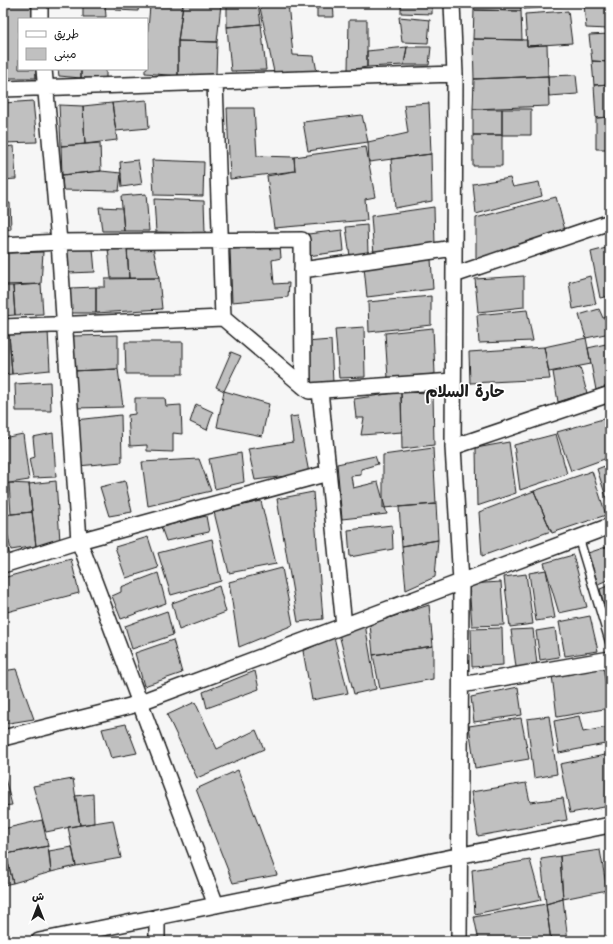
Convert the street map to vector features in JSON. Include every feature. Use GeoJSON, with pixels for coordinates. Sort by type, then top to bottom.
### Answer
{"type":"FeatureCollection","features":[{"type":"Feature","properties":{"kind":"street"},"geometry":{"type":"LineString","coordinates":[[40,3],[40,18]]}},
{"type":"Feature","properties":{"kind":"street"},"geometry":{"type":"LineString","coordinates":[[452,3],[455,74],[453,447],[461,582],[459,941]]}},
{"type":"Feature","properties":{"kind":"street"},"geometry":{"type":"LineString","coordinates":[[44,70],[59,242],[79,541],[216,905]]}},
{"type":"Feature","properties":{"kind":"street"},"geometry":{"type":"LineString","coordinates":[[3,89],[455,74]]}},
{"type":"Feature","properties":{"kind":"street"},"geometry":{"type":"LineString","coordinates":[[215,82],[223,318]]}},
{"type":"Feature","properties":{"kind":"street"},"geometry":{"type":"LineString","coordinates":[[454,275],[610,222]]}},
{"type":"Feature","properties":{"kind":"street"},"geometry":{"type":"LineString","coordinates":[[3,245],[59,242],[302,240],[303,386]]}},
{"type":"Feature","properties":{"kind":"street"},"geometry":{"type":"LineString","coordinates":[[302,270],[454,248]]}},
{"type":"Feature","properties":{"kind":"street"},"geometry":{"type":"LineString","coordinates":[[3,327],[223,318],[309,391],[453,381]]}},
{"type":"Feature","properties":{"kind":"street"},"geometry":{"type":"LineString","coordinates":[[320,390],[344,626]]}},
{"type":"Feature","properties":{"kind":"street"},"geometry":{"type":"LineString","coordinates":[[453,447],[610,394]]}},
{"type":"Feature","properties":{"kind":"street"},"geometry":{"type":"LineString","coordinates":[[5,564],[79,541],[328,473]]}},
{"type":"Feature","properties":{"kind":"street"},"geometry":{"type":"LineString","coordinates":[[3,738],[140,702],[579,539],[610,526]]}},
{"type":"Feature","properties":{"kind":"street"},"geometry":{"type":"LineString","coordinates":[[461,685],[610,659]]}},
{"type":"Feature","properties":{"kind":"street"},"geometry":{"type":"LineString","coordinates":[[39,941],[610,825]]}},
{"type":"Feature","properties":{"kind":"street"},"geometry":{"type":"LineString","coordinates":[[157,917],[157,941]]}},
{"type":"Feature","properties":{"kind":"lane"},"geometry":{"type":"LineString","coordinates":[[579,539],[610,642]]}},
{"type":"Feature","properties":{"kind":"lane"},"geometry":{"type":"LineString","coordinates":[[3,546],[5,564]]}},
{"type":"Feature","properties":{"kind":"building"},"geometry":{"type":"Polygon","coordinates":[[[3,3],[34,3],[34,18],[18,18],[18,70],[36,70],[36,78],[3,78],[3,3]]]}},
{"type":"Feature","properties":{"kind":"building"},"geometry":{"type":"Polygon","coordinates":[[[83,3],[105,3],[106,17],[83,17],[83,3]]]}},
{"type":"Feature","properties":{"kind":"building"},"geometry":{"type":"Polygon","coordinates":[[[116,3],[139,3],[138,11],[115,10],[116,3]]]}},
{"type":"Feature","properties":{"kind":"building"},"geometry":{"type":"Polygon","coordinates":[[[149,3],[183,3],[183,4],[150,6],[149,3]]]}},
{"type":"Feature","properties":{"kind":"building"},"geometry":{"type":"Polygon","coordinates":[[[227,3],[258,3],[261,24],[227,27],[227,3]]]}},
{"type":"Feature","properties":{"kind":"building"},"geometry":{"type":"Polygon","coordinates":[[[259,3],[288,3],[293,55],[314,56],[317,72],[274,72],[259,3]]]}},
{"type":"Feature","properties":{"kind":"building"},"geometry":{"type":"Polygon","coordinates":[[[317,3],[333,3],[334,17],[317,17],[317,3]]]}},
{"type":"Feature","properties":{"kind":"building"},"geometry":{"type":"Polygon","coordinates":[[[333,3],[362,3],[362,5],[333,7],[333,3]]]}},
{"type":"Feature","properties":{"kind":"building"},"geometry":{"type":"Polygon","coordinates":[[[362,3],[400,3],[362,5],[362,3]]]}},
{"type":"Feature","properties":{"kind":"building"},"geometry":{"type":"Polygon","coordinates":[[[401,3],[432,3],[432,14],[401,13],[401,3]]]}},
{"type":"Feature","properties":{"kind":"building"},"geometry":{"type":"Polygon","coordinates":[[[474,3],[520,3],[521,11],[474,10],[474,3]]]}},
{"type":"Feature","properties":{"kind":"building"},"geometry":{"type":"Polygon","coordinates":[[[524,3],[571,3],[571,5],[524,9],[524,3]]]}},
{"type":"Feature","properties":{"kind":"building"},"geometry":{"type":"Polygon","coordinates":[[[584,3],[606,3],[608,29],[586,28],[584,3]]]}},
{"type":"Feature","properties":{"kind":"building"},"geometry":{"type":"Polygon","coordinates":[[[183,4],[178,41],[178,76],[145,73],[145,70],[148,70],[148,29],[150,6],[183,4]]]}},
{"type":"Feature","properties":{"kind":"building"},"geometry":{"type":"Polygon","coordinates":[[[183,4],[221,4],[217,42],[178,41],[183,4]]]}},
{"type":"Feature","properties":{"kind":"building"},"geometry":{"type":"Polygon","coordinates":[[[474,10],[521,11],[522,40],[473,39],[474,10]]]}},
{"type":"Feature","properties":{"kind":"building"},"geometry":{"type":"Polygon","coordinates":[[[568,11],[572,43],[527,46],[525,14],[568,11]]]}},
{"type":"Feature","properties":{"kind":"building"},"geometry":{"type":"Polygon","coordinates":[[[399,17],[430,20],[428,43],[402,42],[399,17]]]}},
{"type":"Feature","properties":{"kind":"building"},"geometry":{"type":"Polygon","coordinates":[[[349,20],[367,20],[367,67],[348,70],[349,20]]]}},
{"type":"Feature","properties":{"kind":"building"},"geometry":{"type":"Polygon","coordinates":[[[261,24],[266,70],[231,71],[227,27],[261,24]]]}},
{"type":"Feature","properties":{"kind":"building"},"geometry":{"type":"Polygon","coordinates":[[[610,34],[610,62],[592,61],[589,35],[610,34]]]}},
{"type":"Feature","properties":{"kind":"building"},"geometry":{"type":"Polygon","coordinates":[[[473,39],[527,40],[527,46],[547,45],[548,76],[474,79],[473,39]]]}},
{"type":"Feature","properties":{"kind":"building"},"geometry":{"type":"Polygon","coordinates":[[[178,41],[217,42],[216,74],[178,76],[178,41]]]}},
{"type":"Feature","properties":{"kind":"building"},"geometry":{"type":"Polygon","coordinates":[[[407,47],[431,47],[429,65],[404,65],[407,47]]]}},
{"type":"Feature","properties":{"kind":"building"},"geometry":{"type":"Polygon","coordinates":[[[407,47],[404,65],[367,67],[367,51],[407,47]]]}},
{"type":"Feature","properties":{"kind":"building"},"geometry":{"type":"Polygon","coordinates":[[[592,61],[610,62],[610,84],[594,85],[592,61]]]}},
{"type":"Feature","properties":{"kind":"building"},"geometry":{"type":"Polygon","coordinates":[[[58,70],[81,70],[81,78],[59,76],[58,70]]]}},
{"type":"Feature","properties":{"kind":"building"},"geometry":{"type":"Polygon","coordinates":[[[81,70],[106,70],[106,78],[81,78],[81,70]]]}},
{"type":"Feature","properties":{"kind":"building"},"geometry":{"type":"Polygon","coordinates":[[[576,75],[578,94],[549,96],[548,76],[576,75]]]}},
{"type":"Feature","properties":{"kind":"building"},"geometry":{"type":"Polygon","coordinates":[[[548,76],[549,106],[473,109],[474,79],[548,76]]]}},
{"type":"Feature","properties":{"kind":"building"},"geometry":{"type":"Polygon","coordinates":[[[610,84],[610,117],[596,118],[594,85],[610,84]]]}},
{"type":"Feature","properties":{"kind":"building"},"geometry":{"type":"Polygon","coordinates":[[[147,100],[149,128],[116,131],[112,103],[147,100]]]}},
{"type":"Feature","properties":{"kind":"building"},"geometry":{"type":"Polygon","coordinates":[[[33,101],[37,142],[3,143],[3,103],[33,101]]]}},
{"type":"Feature","properties":{"kind":"building"},"geometry":{"type":"Polygon","coordinates":[[[112,103],[117,140],[85,144],[83,106],[112,103]]]}},
{"type":"Feature","properties":{"kind":"building"},"geometry":{"type":"Polygon","coordinates":[[[429,103],[431,154],[369,162],[368,142],[408,133],[404,105],[429,103]]]}},
{"type":"Feature","properties":{"kind":"building"},"geometry":{"type":"Polygon","coordinates":[[[59,105],[83,106],[85,144],[61,146],[59,105]]]}},
{"type":"Feature","properties":{"kind":"building"},"geometry":{"type":"Polygon","coordinates":[[[227,108],[254,108],[257,156],[294,157],[295,171],[230,179],[227,108]]]}},
{"type":"Feature","properties":{"kind":"building"},"geometry":{"type":"Polygon","coordinates":[[[473,109],[502,109],[502,135],[473,135],[473,109]]]}},
{"type":"Feature","properties":{"kind":"building"},"geometry":{"type":"Polygon","coordinates":[[[502,109],[531,109],[531,135],[502,135],[502,109]]]}},
{"type":"Feature","properties":{"kind":"building"},"geometry":{"type":"Polygon","coordinates":[[[362,115],[368,142],[308,151],[303,122],[362,115]]]}},
{"type":"Feature","properties":{"kind":"building"},"geometry":{"type":"Polygon","coordinates":[[[610,117],[610,149],[596,149],[596,118],[610,117]]]}},
{"type":"Feature","properties":{"kind":"building"},"geometry":{"type":"Polygon","coordinates":[[[473,135],[502,135],[502,166],[473,166],[473,135]]]}},
{"type":"Feature","properties":{"kind":"building"},"geometry":{"type":"Polygon","coordinates":[[[100,143],[101,171],[62,175],[61,146],[100,143]]]}},
{"type":"Feature","properties":{"kind":"building"},"geometry":{"type":"Polygon","coordinates":[[[14,146],[16,179],[3,180],[3,147],[14,146]]]}},
{"type":"Feature","properties":{"kind":"building"},"geometry":{"type":"Polygon","coordinates":[[[366,147],[375,197],[365,199],[367,220],[274,228],[267,176],[295,171],[294,157],[366,147]]]}},
{"type":"Feature","properties":{"kind":"building"},"geometry":{"type":"Polygon","coordinates":[[[431,154],[432,201],[395,208],[391,159],[431,154]]]}},
{"type":"Feature","properties":{"kind":"building"},"geometry":{"type":"Polygon","coordinates":[[[138,160],[142,184],[122,187],[120,162],[138,160]]]}},
{"type":"Feature","properties":{"kind":"building"},"geometry":{"type":"Polygon","coordinates":[[[152,160],[204,162],[203,196],[154,195],[152,160]]]}},
{"type":"Feature","properties":{"kind":"building"},"geometry":{"type":"Polygon","coordinates":[[[101,171],[121,173],[119,191],[63,190],[62,175],[101,171]]]}},
{"type":"Feature","properties":{"kind":"building"},"geometry":{"type":"Polygon","coordinates":[[[510,178],[513,187],[539,182],[542,196],[476,214],[473,184],[510,178]]]}},
{"type":"Feature","properties":{"kind":"building"},"geometry":{"type":"Polygon","coordinates":[[[146,194],[149,231],[124,231],[121,196],[146,194]]]}},
{"type":"Feature","properties":{"kind":"building"},"geometry":{"type":"Polygon","coordinates":[[[556,197],[565,230],[476,259],[476,218],[556,197]]]}},
{"type":"Feature","properties":{"kind":"building"},"geometry":{"type":"Polygon","coordinates":[[[154,199],[204,201],[205,233],[156,232],[154,199]]]}},
{"type":"Feature","properties":{"kind":"building"},"geometry":{"type":"Polygon","coordinates":[[[3,203],[10,203],[11,229],[3,230],[3,203]]]}},
{"type":"Feature","properties":{"kind":"building"},"geometry":{"type":"Polygon","coordinates":[[[99,207],[122,208],[124,231],[102,231],[99,207]]]}},
{"type":"Feature","properties":{"kind":"building"},"geometry":{"type":"Polygon","coordinates":[[[434,207],[435,246],[374,255],[371,216],[434,207]]]}},
{"type":"Feature","properties":{"kind":"building"},"geometry":{"type":"Polygon","coordinates":[[[367,225],[368,253],[350,256],[346,227],[367,225]]]}},
{"type":"Feature","properties":{"kind":"building"},"geometry":{"type":"Polygon","coordinates":[[[342,230],[344,251],[308,256],[308,234],[342,230]]]}},
{"type":"Feature","properties":{"kind":"building"},"geometry":{"type":"Polygon","coordinates":[[[280,246],[281,258],[272,260],[274,284],[289,283],[288,297],[232,302],[230,249],[280,246]]]}},
{"type":"Feature","properties":{"kind":"building"},"geometry":{"type":"Polygon","coordinates":[[[153,247],[159,278],[129,278],[127,248],[153,247]]]}},
{"type":"Feature","properties":{"kind":"building"},"geometry":{"type":"Polygon","coordinates":[[[610,247],[610,296],[600,298],[591,252],[610,247]]]}},
{"type":"Feature","properties":{"kind":"building"},"geometry":{"type":"Polygon","coordinates":[[[108,248],[127,248],[129,278],[111,278],[108,248]]]}},
{"type":"Feature","properties":{"kind":"building"},"geometry":{"type":"Polygon","coordinates":[[[67,249],[93,249],[95,272],[68,273],[67,249]]]}},
{"type":"Feature","properties":{"kind":"building"},"geometry":{"type":"Polygon","coordinates":[[[43,252],[41,284],[3,285],[3,253],[43,252]]]}},
{"type":"Feature","properties":{"kind":"building"},"geometry":{"type":"Polygon","coordinates":[[[431,259],[433,289],[367,297],[364,267],[431,259]]]}},
{"type":"Feature","properties":{"kind":"building"},"geometry":{"type":"Polygon","coordinates":[[[524,276],[524,307],[478,312],[475,279],[524,276]]]}},
{"type":"Feature","properties":{"kind":"building"},"geometry":{"type":"Polygon","coordinates":[[[590,276],[596,304],[573,309],[569,282],[590,276]]]}},
{"type":"Feature","properties":{"kind":"building"},"geometry":{"type":"Polygon","coordinates":[[[159,278],[162,309],[96,313],[96,287],[105,287],[105,279],[159,278]]]}},
{"type":"Feature","properties":{"kind":"building"},"geometry":{"type":"Polygon","coordinates":[[[41,284],[43,314],[15,315],[13,286],[41,284]]]}},
{"type":"Feature","properties":{"kind":"building"},"geometry":{"type":"Polygon","coordinates":[[[3,286],[13,286],[15,315],[3,316],[3,286]]]}},
{"type":"Feature","properties":{"kind":"building"},"geometry":{"type":"Polygon","coordinates":[[[96,287],[96,313],[71,313],[70,288],[96,287]]]}},
{"type":"Feature","properties":{"kind":"building"},"geometry":{"type":"Polygon","coordinates":[[[431,296],[431,325],[369,332],[368,302],[431,296]]]}},
{"type":"Feature","properties":{"kind":"building"},"geometry":{"type":"Polygon","coordinates":[[[599,309],[603,318],[610,317],[610,333],[586,338],[579,315],[599,309]]]}},
{"type":"Feature","properties":{"kind":"building"},"geometry":{"type":"Polygon","coordinates":[[[527,310],[533,341],[479,343],[477,315],[527,310]]]}},
{"type":"Feature","properties":{"kind":"building"},"geometry":{"type":"Polygon","coordinates":[[[364,327],[365,377],[339,378],[335,329],[364,327]]]}},
{"type":"Feature","properties":{"kind":"building"},"geometry":{"type":"Polygon","coordinates":[[[433,328],[435,374],[388,378],[385,333],[433,328]]]}},
{"type":"Feature","properties":{"kind":"building"},"geometry":{"type":"Polygon","coordinates":[[[48,331],[50,370],[12,374],[9,334],[48,331]]]}},
{"type":"Feature","properties":{"kind":"building"},"geometry":{"type":"Polygon","coordinates":[[[3,334],[9,334],[12,374],[3,375],[3,334]]]}},
{"type":"Feature","properties":{"kind":"building"},"geometry":{"type":"Polygon","coordinates":[[[118,335],[118,369],[72,371],[72,336],[118,335]]]}},
{"type":"Feature","properties":{"kind":"building"},"geometry":{"type":"Polygon","coordinates":[[[586,338],[591,364],[549,372],[544,347],[586,338]]]}},
{"type":"Feature","properties":{"kind":"building"},"geometry":{"type":"Polygon","coordinates":[[[331,340],[333,383],[308,385],[306,342],[331,340]]]}},
{"type":"Feature","properties":{"kind":"building"},"geometry":{"type":"Polygon","coordinates":[[[125,342],[183,342],[183,374],[126,374],[125,342]]]}},
{"type":"Feature","properties":{"kind":"building"},"geometry":{"type":"Polygon","coordinates":[[[610,343],[610,385],[596,390],[588,348],[610,343]]]}},
{"type":"Feature","properties":{"kind":"building"},"geometry":{"type":"Polygon","coordinates":[[[544,347],[550,379],[470,383],[469,352],[544,347]]]}},
{"type":"Feature","properties":{"kind":"building"},"geometry":{"type":"Polygon","coordinates":[[[231,352],[241,356],[224,391],[216,387],[231,352]]]}},
{"type":"Feature","properties":{"kind":"building"},"geometry":{"type":"Polygon","coordinates":[[[580,367],[587,393],[558,402],[553,372],[580,367]]]}},
{"type":"Feature","properties":{"kind":"building"},"geometry":{"type":"Polygon","coordinates":[[[118,369],[123,407],[74,408],[72,371],[118,369]]]}},
{"type":"Feature","properties":{"kind":"building"},"geometry":{"type":"Polygon","coordinates":[[[50,382],[51,411],[16,411],[15,384],[50,382]]]}},
{"type":"Feature","properties":{"kind":"building"},"geometry":{"type":"Polygon","coordinates":[[[224,391],[269,404],[262,436],[217,427],[224,391]]]}},
{"type":"Feature","properties":{"kind":"building"},"geometry":{"type":"Polygon","coordinates":[[[401,392],[433,393],[434,445],[402,449],[401,392]]]}},
{"type":"Feature","properties":{"kind":"building"},"geometry":{"type":"Polygon","coordinates":[[[401,392],[402,432],[361,435],[364,418],[356,418],[354,399],[401,392]]]}},
{"type":"Feature","properties":{"kind":"building"},"geometry":{"type":"Polygon","coordinates":[[[135,398],[165,398],[166,406],[181,405],[182,434],[173,433],[173,452],[147,451],[147,445],[130,446],[128,415],[135,414],[135,398]]]}},
{"type":"Feature","properties":{"kind":"building"},"geometry":{"type":"Polygon","coordinates":[[[196,404],[213,412],[207,430],[190,422],[196,404]]]}},
{"type":"Feature","properties":{"kind":"building"},"geometry":{"type":"Polygon","coordinates":[[[121,415],[122,462],[78,466],[75,420],[121,415]]]}},
{"type":"Feature","properties":{"kind":"building"},"geometry":{"type":"Polygon","coordinates":[[[298,416],[309,473],[255,480],[248,449],[293,442],[290,417],[298,416]]]}},
{"type":"Feature","properties":{"kind":"building"},"geometry":{"type":"Polygon","coordinates":[[[610,417],[610,457],[571,471],[557,432],[610,417]]]}},
{"type":"Feature","properties":{"kind":"building"},"geometry":{"type":"Polygon","coordinates":[[[53,433],[56,477],[33,478],[29,459],[35,457],[33,437],[53,433]]]}},
{"type":"Feature","properties":{"kind":"building"},"geometry":{"type":"Polygon","coordinates":[[[23,434],[29,480],[3,484],[3,438],[23,434]]]}},
{"type":"Feature","properties":{"kind":"building"},"geometry":{"type":"Polygon","coordinates":[[[556,434],[567,474],[520,490],[514,445],[556,434]]]}},
{"type":"Feature","properties":{"kind":"building"},"geometry":{"type":"Polygon","coordinates":[[[509,442],[516,493],[477,506],[476,448],[509,442]]]}},
{"type":"Feature","properties":{"kind":"building"},"geometry":{"type":"Polygon","coordinates":[[[433,448],[436,504],[383,508],[383,455],[433,448]]]}},
{"type":"Feature","properties":{"kind":"building"},"geometry":{"type":"Polygon","coordinates":[[[241,453],[244,482],[215,489],[209,459],[241,453]]]}},
{"type":"Feature","properties":{"kind":"building"},"geometry":{"type":"Polygon","coordinates":[[[375,456],[378,464],[361,469],[361,475],[351,476],[353,488],[378,482],[387,514],[342,519],[337,464],[375,456]]]}},
{"type":"Feature","properties":{"kind":"building"},"geometry":{"type":"Polygon","coordinates":[[[199,459],[211,491],[148,506],[142,462],[199,459]]]}},
{"type":"Feature","properties":{"kind":"building"},"geometry":{"type":"Polygon","coordinates":[[[610,464],[610,509],[597,469],[610,464]]]}},
{"type":"Feature","properties":{"kind":"building"},"geometry":{"type":"Polygon","coordinates":[[[592,471],[606,515],[552,533],[534,491],[592,471]]]}},
{"type":"Feature","properties":{"kind":"building"},"geometry":{"type":"Polygon","coordinates":[[[56,481],[60,541],[36,546],[29,484],[56,481]]]}},
{"type":"Feature","properties":{"kind":"building"},"geometry":{"type":"Polygon","coordinates":[[[125,481],[132,512],[109,516],[100,487],[125,481]]]}},
{"type":"Feature","properties":{"kind":"building"},"geometry":{"type":"Polygon","coordinates":[[[9,483],[29,484],[32,512],[11,514],[9,483]]]}},
{"type":"Feature","properties":{"kind":"building"},"geometry":{"type":"Polygon","coordinates":[[[534,491],[551,531],[482,556],[479,512],[534,491]]]}},
{"type":"Feature","properties":{"kind":"building"},"geometry":{"type":"Polygon","coordinates":[[[313,492],[323,619],[298,622],[277,499],[313,492]]]}},
{"type":"Feature","properties":{"kind":"building"},"geometry":{"type":"Polygon","coordinates":[[[261,501],[276,564],[229,573],[214,512],[261,501]]]}},
{"type":"Feature","properties":{"kind":"building"},"geometry":{"type":"Polygon","coordinates":[[[436,504],[438,540],[402,546],[399,507],[436,504]]]}},
{"type":"Feature","properties":{"kind":"building"},"geometry":{"type":"Polygon","coordinates":[[[32,512],[36,546],[11,550],[3,515],[32,512]]]}},
{"type":"Feature","properties":{"kind":"building"},"geometry":{"type":"Polygon","coordinates":[[[206,516],[209,532],[166,541],[161,527],[206,516]]]}},
{"type":"Feature","properties":{"kind":"building"},"geometry":{"type":"Polygon","coordinates":[[[392,525],[393,549],[350,557],[348,530],[392,525]]]}},
{"type":"Feature","properties":{"kind":"building"},"geometry":{"type":"Polygon","coordinates":[[[148,537],[158,568],[126,578],[115,547],[148,537]]]}},
{"type":"Feature","properties":{"kind":"building"},"geometry":{"type":"Polygon","coordinates":[[[212,539],[221,581],[171,595],[158,553],[212,539]]]}},
{"type":"Feature","properties":{"kind":"building"},"geometry":{"type":"Polygon","coordinates":[[[438,540],[435,577],[406,590],[402,546],[438,540]]]}},
{"type":"Feature","properties":{"kind":"building"},"geometry":{"type":"Polygon","coordinates":[[[609,546],[610,579],[598,584],[588,553],[609,546]]]}},
{"type":"Feature","properties":{"kind":"building"},"geometry":{"type":"Polygon","coordinates":[[[573,555],[587,607],[559,613],[544,563],[573,555]]]}},
{"type":"Feature","properties":{"kind":"building"},"geometry":{"type":"Polygon","coordinates":[[[71,559],[79,593],[3,613],[3,578],[71,559]]]}},
{"type":"Feature","properties":{"kind":"building"},"geometry":{"type":"Polygon","coordinates":[[[282,568],[293,625],[239,647],[229,582],[282,568]]]}},
{"type":"Feature","properties":{"kind":"building"},"geometry":{"type":"Polygon","coordinates":[[[546,570],[555,618],[536,621],[529,573],[546,570]]]}},
{"type":"Feature","properties":{"kind":"building"},"geometry":{"type":"Polygon","coordinates":[[[158,573],[166,603],[121,619],[112,596],[121,592],[121,587],[158,573]]]}},
{"type":"Feature","properties":{"kind":"building"},"geometry":{"type":"Polygon","coordinates":[[[526,574],[533,624],[510,627],[504,577],[526,574]]]}},
{"type":"Feature","properties":{"kind":"building"},"geometry":{"type":"Polygon","coordinates":[[[501,582],[504,625],[472,626],[469,584],[501,582]]]}},
{"type":"Feature","properties":{"kind":"building"},"geometry":{"type":"Polygon","coordinates":[[[610,585],[610,608],[605,609],[600,589],[610,585]]]}},
{"type":"Feature","properties":{"kind":"building"},"geometry":{"type":"Polygon","coordinates":[[[219,586],[226,612],[179,630],[172,603],[219,586]]]}},
{"type":"Feature","properties":{"kind":"building"},"geometry":{"type":"Polygon","coordinates":[[[429,605],[433,646],[373,655],[370,624],[429,605]]]}},
{"type":"Feature","properties":{"kind":"building"},"geometry":{"type":"Polygon","coordinates":[[[167,611],[173,635],[132,649],[125,626],[167,611]]]}},
{"type":"Feature","properties":{"kind":"building"},"geometry":{"type":"Polygon","coordinates":[[[590,616],[598,651],[565,656],[559,622],[590,616]]]}},
{"type":"Feature","properties":{"kind":"building"},"geometry":{"type":"Polygon","coordinates":[[[365,624],[376,689],[354,694],[339,634],[365,624]]]}},
{"type":"Feature","properties":{"kind":"building"},"geometry":{"type":"Polygon","coordinates":[[[502,628],[503,665],[472,667],[471,629],[502,628]]]}},
{"type":"Feature","properties":{"kind":"building"},"geometry":{"type":"Polygon","coordinates":[[[555,628],[559,657],[540,660],[536,631],[555,628]]]}},
{"type":"Feature","properties":{"kind":"building"},"geometry":{"type":"Polygon","coordinates":[[[533,629],[537,665],[516,667],[511,630],[533,629]]]}},
{"type":"Feature","properties":{"kind":"building"},"geometry":{"type":"Polygon","coordinates":[[[334,637],[348,693],[312,700],[303,651],[334,637]]]}},
{"type":"Feature","properties":{"kind":"building"},"geometry":{"type":"Polygon","coordinates":[[[173,640],[182,673],[144,686],[135,653],[173,640]]]}},
{"type":"Feature","properties":{"kind":"building"},"geometry":{"type":"Polygon","coordinates":[[[433,646],[433,679],[380,689],[373,655],[433,646]]]}},
{"type":"Feature","properties":{"kind":"building"},"geometry":{"type":"Polygon","coordinates":[[[603,667],[610,708],[557,717],[552,675],[603,667]]]}},
{"type":"Feature","properties":{"kind":"building"},"geometry":{"type":"Polygon","coordinates":[[[16,669],[34,719],[3,724],[3,671],[16,669]]]}},
{"type":"Feature","properties":{"kind":"building"},"geometry":{"type":"Polygon","coordinates":[[[255,671],[259,689],[207,708],[203,692],[255,671]]]}},
{"type":"Feature","properties":{"kind":"building"},"geometry":{"type":"Polygon","coordinates":[[[518,687],[522,715],[474,722],[471,697],[518,687]]]}},
{"type":"Feature","properties":{"kind":"building"},"geometry":{"type":"Polygon","coordinates":[[[195,702],[217,749],[256,730],[264,749],[197,778],[167,715],[195,702]]]}},
{"type":"Feature","properties":{"kind":"building"},"geometry":{"type":"Polygon","coordinates":[[[549,716],[557,774],[534,778],[527,719],[549,716]]]}},
{"type":"Feature","properties":{"kind":"building"},"geometry":{"type":"Polygon","coordinates":[[[579,716],[583,732],[608,727],[610,732],[610,743],[559,753],[554,721],[579,716]]]}},
{"type":"Feature","properties":{"kind":"building"},"geometry":{"type":"Polygon","coordinates":[[[521,718],[529,759],[475,768],[469,726],[521,718]]]}},
{"type":"Feature","properties":{"kind":"building"},"geometry":{"type":"Polygon","coordinates":[[[126,724],[137,753],[111,758],[102,729],[126,724]]]}},
{"type":"Feature","properties":{"kind":"building"},"geometry":{"type":"Polygon","coordinates":[[[610,754],[610,806],[570,813],[560,764],[610,754]]]}},
{"type":"Feature","properties":{"kind":"building"},"geometry":{"type":"Polygon","coordinates":[[[238,770],[277,875],[233,883],[196,789],[238,770]]]}},
{"type":"Feature","properties":{"kind":"building"},"geometry":{"type":"Polygon","coordinates":[[[3,771],[12,805],[3,806],[3,771]]]}},
{"type":"Feature","properties":{"kind":"building"},"geometry":{"type":"Polygon","coordinates":[[[73,779],[80,825],[46,832],[33,786],[73,779]]]}},
{"type":"Feature","properties":{"kind":"building"},"geometry":{"type":"Polygon","coordinates":[[[526,783],[530,802],[563,798],[567,820],[478,836],[471,792],[526,783]]]}},
{"type":"Feature","properties":{"kind":"building"},"geometry":{"type":"Polygon","coordinates":[[[93,794],[94,823],[80,825],[75,796],[93,794]]]}},
{"type":"Feature","properties":{"kind":"building"},"geometry":{"type":"Polygon","coordinates":[[[42,820],[48,846],[6,854],[3,840],[3,829],[42,820]]]}},
{"type":"Feature","properties":{"kind":"building"},"geometry":{"type":"Polygon","coordinates":[[[113,820],[121,858],[76,866],[68,827],[113,820]]]}},
{"type":"Feature","properties":{"kind":"building"},"geometry":{"type":"Polygon","coordinates":[[[48,846],[51,872],[13,883],[6,854],[48,846]]]}},
{"type":"Feature","properties":{"kind":"building"},"geometry":{"type":"Polygon","coordinates":[[[72,847],[76,866],[51,872],[49,851],[72,847]]]}},
{"type":"Feature","properties":{"kind":"building"},"geometry":{"type":"Polygon","coordinates":[[[600,850],[607,890],[563,899],[560,856],[600,850]]]}},
{"type":"Feature","properties":{"kind":"building"},"geometry":{"type":"Polygon","coordinates":[[[6,854],[13,883],[3,885],[3,855],[6,854]]]}},
{"type":"Feature","properties":{"kind":"building"},"geometry":{"type":"Polygon","coordinates":[[[560,856],[563,899],[546,904],[541,859],[560,856]]]}},
{"type":"Feature","properties":{"kind":"building"},"geometry":{"type":"Polygon","coordinates":[[[530,860],[541,900],[475,914],[472,870],[530,860]]]}},
{"type":"Feature","properties":{"kind":"building"},"geometry":{"type":"Polygon","coordinates":[[[563,899],[568,941],[551,941],[546,904],[563,899]]]}},
{"type":"Feature","properties":{"kind":"building"},"geometry":{"type":"Polygon","coordinates":[[[546,904],[551,941],[479,941],[474,917],[546,904]]]}},
{"type":"Feature","properties":{"kind":"building"},"geometry":{"type":"Polygon","coordinates":[[[241,938],[241,941],[181,941],[241,938]]]}},
{"type":"Feature","properties":{"kind":"district","name":"حارة السلام"},"geometry":{"type":"Point","coordinates":[465,391]}}]}
